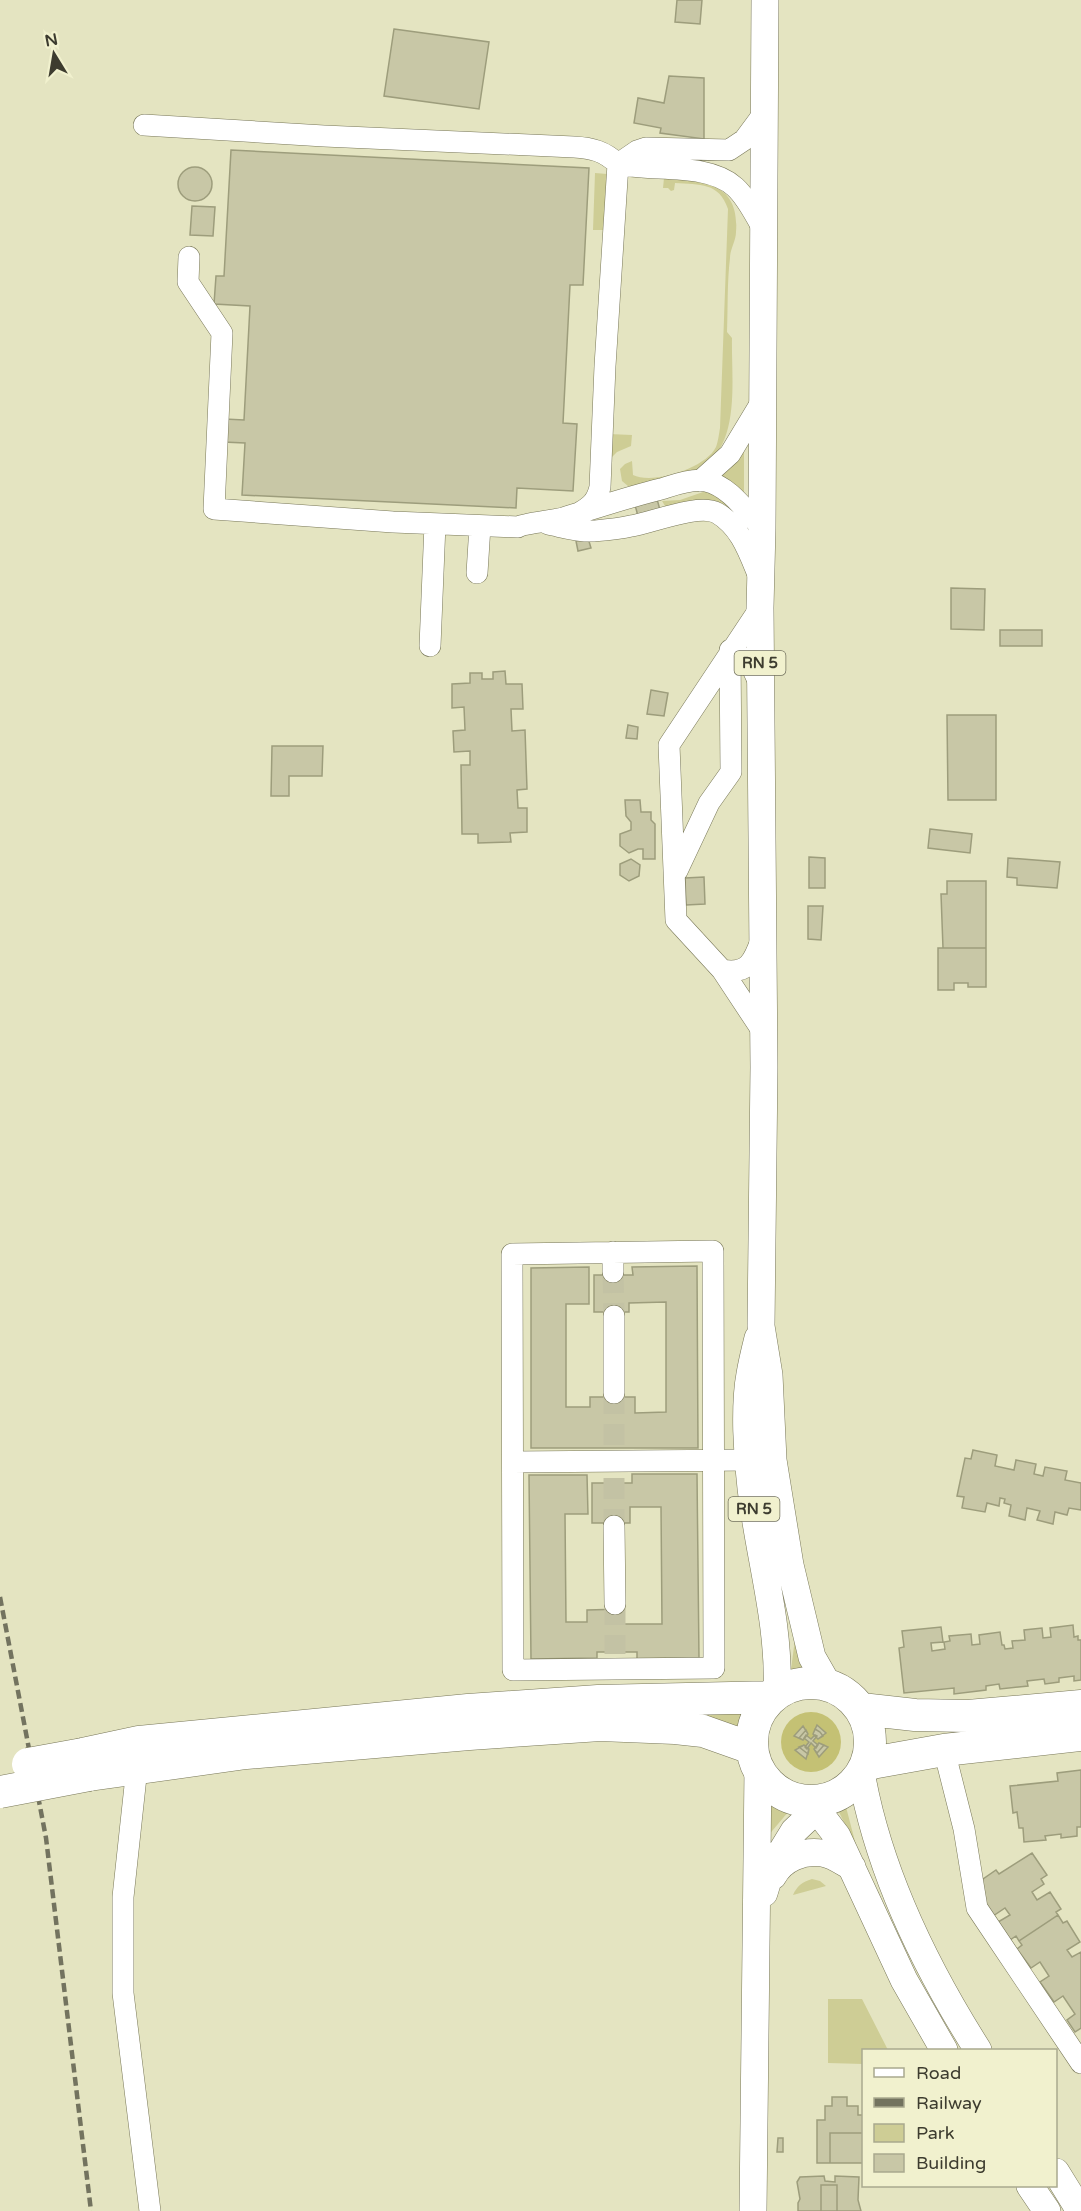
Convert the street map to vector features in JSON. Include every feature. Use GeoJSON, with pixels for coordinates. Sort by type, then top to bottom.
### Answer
{"type":"FeatureCollection","features":[{"type":"Feature","properties":{"kind":"highway"},"geometry":{"type":"LineString","coordinates":[[0,1770],[86,1764],[468,1710],[598,1701],[717,1680],[774,1695]]}},
{"type":"Feature","properties":{"kind":"highway"},"geometry":{"type":"LineString","coordinates":[[811,1682],[828,1685],[841,1690],[861,1709],[867,1722],[870,1750],[853,1784],[814,1803],[774,1789],[754,1759],[751,1734],[755,1720],[774,1695],[793,1685],[811,1682]]}},
{"type":"Feature","properties":{"kind":"highway"},"geometry":{"type":"LineString","coordinates":[[861,1709],[915,1715],[968,1716],[1081,1706]]}},
{"type":"Feature","properties":{"kind":"highway"},"geometry":{"type":"LineString","coordinates":[[138,1755],[246,1753],[600,1725],[703,1731],[754,1759]]}},
{"type":"Feature","properties":{"kind":"highway"},"geometry":{"type":"LineString","coordinates":[[863,1768],[944,1750],[1081,1735]]}},
{"type":"Feature","properties":{"kind":"highway"},"geometry":{"type":"LineString","coordinates":[[0,1792],[86,1764]]}},
{"type":"Feature","properties":{"kind":"main road","name":"RN 5"},"geometry":{"type":"LineString","coordinates":[[765,0],[760,580],[763,1032],[761,1326],[770,1375],[773,1460],[790,1565],[812,1657],[828,1685]]}},
{"type":"Feature","properties":{"kind":"main road","name":"RN 5"},"geometry":{"type":"LineString","coordinates":[[761,1326],[749,1376],[749,1460],[755,1515],[775,1627],[774,1695]]}},
{"type":"Feature","properties":{"kind":"main road"},"geometry":{"type":"LineString","coordinates":[[753,2211],[756,1933],[754,1759]]}},
{"type":"Feature","properties":{"kind":"main road"},"geometry":{"type":"LineString","coordinates":[[863,1768],[866,1801],[905,1910],[948,2000],[977,2049]]}},
{"type":"Feature","properties":{"kind":"main road"},"geometry":{"type":"LineString","coordinates":[[756,1933],[772,1867],[814,1803],[837,1836],[904,1980],[943,2049]]}},
{"type":"Feature","properties":{"kind":"main road"},"geometry":{"type":"LineString","coordinates":[[765,1890],[776,1871],[788,1860],[798,1855],[823,1853],[852,1867]]}},
{"type":"Feature","properties":{"kind":"main road"},"geometry":{"type":"LineString","coordinates":[[1057,2174],[1080,2211]]}},
{"type":"Feature","properties":{"kind":"main road"},"geometry":{"type":"LineString","coordinates":[[1031,2187],[1047,2211]]}},
{"type":"Feature","properties":{"kind":"street"},"geometry":{"type":"LineString","coordinates":[[618,164],[637,151],[646,148],[729,150],[744,140],[764,113]]}},
{"type":"Feature","properties":{"kind":"street"},"geometry":{"type":"LineString","coordinates":[[144,125],[313,136],[586,147],[606,154],[618,164],[714,174],[727,181],[740,193],[763,229]]}},
{"type":"Feature","properties":{"kind":"street"},"geometry":{"type":"LineString","coordinates":[[583,522],[598,495],[618,164]]}},
{"type":"Feature","properties":{"kind":"street"},"geometry":{"type":"LineString","coordinates":[[189,257],[188,282],[222,333],[214,509],[435,524],[518,527],[523,524],[583,522],[629,527],[697,511],[713,511],[737,530],[743,538],[760,580]]}},
{"type":"Feature","properties":{"kind":"street"},"geometry":{"type":"LineString","coordinates":[[700,481],[730,454],[762,401]]}},
{"type":"Feature","properties":{"kind":"street"},"geometry":{"type":"LineString","coordinates":[[600,469],[610,488],[619,495],[631,496]]}},
{"type":"Feature","properties":{"kind":"street"},"geometry":{"type":"LineString","coordinates":[[583,522],[606,504],[631,496],[700,481],[712,483],[730,494],[762,528]]}},
{"type":"Feature","properties":{"kind":"street"},"geometry":{"type":"LineString","coordinates":[[430,646],[435,524]]}},
{"type":"Feature","properties":{"kind":"street"},"geometry":{"type":"LineString","coordinates":[[477,573],[480,526]]}},
{"type":"Feature","properties":{"kind":"street"},"geometry":{"type":"LineString","coordinates":[[760,608],[669,745],[676,920],[722,970],[763,1032]]}},
{"type":"Feature","properties":{"kind":"street"},"geometry":{"type":"LineString","coordinates":[[730,650],[749,661],[760,685]]}},
{"type":"Feature","properties":{"kind":"street"},"geometry":{"type":"LineString","coordinates":[[674,877],[709,803],[731,772],[730,650]]}},
{"type":"Feature","properties":{"kind":"street"},"geometry":{"type":"LineString","coordinates":[[722,970],[735,972],[745,968],[754,960],[762,938]]}},
{"type":"Feature","properties":{"kind":"street"},"geometry":{"type":"LineString","coordinates":[[713,1251],[713,1461],[717,1680],[615,1661],[513,1670],[512,1254],[613,1262],[713,1251]]}},
{"type":"Feature","properties":{"kind":"street"},"geometry":{"type":"LineString","coordinates":[[614,1316],[614,1393]]}},
{"type":"Feature","properties":{"kind":"street"},"geometry":{"type":"LineString","coordinates":[[513,1462],[614,1463],[749,1460]]}},
{"type":"Feature","properties":{"kind":"street"},"geometry":{"type":"LineString","coordinates":[[614,1526],[615,1604]]}},
{"type":"Feature","properties":{"kind":"street"},"geometry":{"type":"LineString","coordinates":[[944,1750],[964,1829],[977,1908],[1081,2063]]}},
{"type":"Feature","properties":{"kind":"street"},"geometry":{"type":"LineString","coordinates":[[138,1755],[123,1897],[123,1993],[150,2211]]}},
{"type":"Feature","properties":{"kind":"green space"},"geometry":{"type":"Polygon","coordinates":[[[595,173],[607,174],[604,230],[593,230],[595,173]]]}},
{"type":"Feature","properties":{"kind":"green space"},"geometry":{"type":"Polygon","coordinates":[[[664,178],[692,180],[716,187],[725,193],[736,215],[736,235],[730,255],[728,277],[727,332],[732,338],[731,412],[728,430],[711,460],[697,470],[682,476],[628,486],[622,481],[620,469],[625,464],[632,461],[633,475],[642,478],[678,473],[702,462],[710,455],[716,447],[720,428],[728,209],[724,200],[714,189],[700,185],[675,183],[674,190],[671,191],[663,188],[664,178]]]}},
{"type":"Feature","properties":{"kind":"green space"},"geometry":{"type":"Polygon","coordinates":[[[609,434],[632,435],[631,446],[617,452],[607,462],[609,434]]]}},
{"type":"Feature","properties":{"kind":"green space"},"geometry":{"type":"Polygon","coordinates":[[[744,449],[744,497],[719,476],[744,449]]]}},
{"type":"Feature","properties":{"kind":"green space"},"geometry":{"type":"Polygon","coordinates":[[[706,491],[729,506],[739,520],[668,511],[662,501],[680,500],[706,491]]]}},
{"type":"Feature","properties":{"kind":"green space"},"geometry":{"type":"Polygon","coordinates":[[[795,1639],[811,1673],[790,1677],[795,1639]]]}},
{"type":"Feature","properties":{"kind":"green space"},"geometry":{"type":"Polygon","coordinates":[[[742,1708],[739,1734],[668,1714],[742,1708]]]}},
{"type":"Feature","properties":{"kind":"green space"},"geometry":{"type":"Polygon","coordinates":[[[773,1798],[789,1811],[767,1837],[766,1805],[773,1798]]]}},
{"type":"Feature","properties":{"kind":"green space"},"geometry":{"type":"Polygon","coordinates":[[[843,1804],[846,1807],[857,1849],[838,1810],[838,1806],[843,1804]]]}},
{"type":"Feature","properties":{"kind":"green space"},"geometry":{"type":"Polygon","coordinates":[[[812,1879],[826,1886],[793,1895],[800,1885],[812,1879]]]}},
{"type":"Feature","properties":{"kind":"green space"},"geometry":{"type":"Polygon","coordinates":[[[828,1999],[862,1999],[887,2049],[862,2049],[862,2064],[828,2063],[828,1999]]]}},
{"type":"Feature","properties":{"kind":"shaded area"},"geometry":{"type":"Polygon","coordinates":[[[805,1712],[817,1712],[828,1717],[836,1725],[841,1742],[839,1754],[828,1767],[817,1772],[805,1772],[794,1767],[786,1759],[781,1748],[781,1736],[786,1725],[794,1717],[805,1712]]]}},
{"type":"Feature","properties":{"kind":"building"},"geometry":{"type":"Polygon","coordinates":[[[677,0],[702,0],[700,24],[675,22],[677,0]]]}},
{"type":"Feature","properties":{"kind":"building"},"geometry":{"type":"Polygon","coordinates":[[[394,29],[489,42],[479,109],[384,96],[394,29]]]}},
{"type":"Feature","properties":{"kind":"building"},"geometry":{"type":"Polygon","coordinates":[[[669,76],[704,78],[704,139],[660,133],[661,128],[634,123],[638,98],[664,103],[669,76]]]}},
{"type":"Feature","properties":{"kind":"building"},"geometry":{"type":"Polygon","coordinates":[[[231,150],[589,168],[583,285],[570,285],[563,423],[577,424],[573,491],[517,488],[516,508],[242,495],[245,443],[223,442],[225,419],[244,420],[250,306],[214,304],[216,276],[224,276],[231,150]]]}},
{"type":"Feature","properties":{"kind":"building"},"geometry":{"type":"Polygon","coordinates":[[[195,167],[207,172],[212,184],[207,196],[195,201],[183,196],[178,184],[183,172],[195,167]]]}},
{"type":"Feature","properties":{"kind":"building"},"geometry":{"type":"Polygon","coordinates":[[[192,206],[215,207],[213,236],[190,235],[192,206]]]}},
{"type":"Feature","properties":{"kind":"building"},"geometry":{"type":"Polygon","coordinates":[[[657,499],[660,510],[638,516],[635,505],[657,499]]]}},
{"type":"Feature","properties":{"kind":"building"},"geometry":{"type":"Polygon","coordinates":[[[588,538],[591,548],[578,551],[576,541],[588,538]]]}},
{"type":"Feature","properties":{"kind":"building"},"geometry":{"type":"Polygon","coordinates":[[[951,588],[985,589],[984,630],[951,629],[951,588]]]}},
{"type":"Feature","properties":{"kind":"building"},"geometry":{"type":"Polygon","coordinates":[[[1000,630],[1042,630],[1042,646],[1000,646],[1000,630]]]}},
{"type":"Feature","properties":{"kind":"building"},"geometry":{"type":"Polygon","coordinates":[[[505,671],[506,684],[522,684],[523,709],[511,709],[512,731],[525,730],[527,789],[517,790],[518,808],[527,808],[527,832],[510,833],[511,842],[478,843],[478,834],[462,834],[461,765],[470,765],[470,751],[454,752],[453,731],[465,730],[464,707],[452,708],[452,684],[470,683],[470,673],[482,673],[482,679],[493,679],[493,672],[505,671]]]}},
{"type":"Feature","properties":{"kind":"building"},"geometry":{"type":"Polygon","coordinates":[[[651,690],[668,693],[664,716],[647,714],[651,690]]]}},
{"type":"Feature","properties":{"kind":"building"},"geometry":{"type":"Polygon","coordinates":[[[947,715],[996,715],[996,800],[948,800],[947,715]]]}},
{"type":"Feature","properties":{"kind":"building"},"geometry":{"type":"Polygon","coordinates":[[[628,725],[638,727],[637,739],[626,738],[628,725]]]}},
{"type":"Feature","properties":{"kind":"building"},"geometry":{"type":"Polygon","coordinates":[[[272,746],[323,746],[322,776],[289,776],[289,796],[271,796],[272,746]]]}},
{"type":"Feature","properties":{"kind":"building"},"geometry":{"type":"Polygon","coordinates":[[[625,800],[640,800],[641,812],[651,812],[651,820],[655,824],[655,859],[643,859],[643,849],[629,853],[620,846],[620,834],[631,830],[631,822],[626,816],[625,800]]]}},
{"type":"Feature","properties":{"kind":"building"},"geometry":{"type":"Polygon","coordinates":[[[930,829],[972,834],[970,853],[928,848],[930,829]]]}},
{"type":"Feature","properties":{"kind":"building"},"geometry":{"type":"Polygon","coordinates":[[[809,857],[825,858],[825,888],[809,888],[809,857]]]}},
{"type":"Feature","properties":{"kind":"building"},"geometry":{"type":"Polygon","coordinates":[[[1008,858],[1060,862],[1057,888],[1017,885],[1017,878],[1007,877],[1008,858]]]}},
{"type":"Feature","properties":{"kind":"building"},"geometry":{"type":"Polygon","coordinates":[[[631,859],[640,865],[639,876],[629,881],[620,875],[620,864],[631,859]]]}},
{"type":"Feature","properties":{"kind":"building"},"geometry":{"type":"Polygon","coordinates":[[[704,877],[705,904],[686,905],[685,878],[704,877]]]}},
{"type":"Feature","properties":{"kind":"building"},"geometry":{"type":"Polygon","coordinates":[[[947,881],[986,881],[986,948],[943,948],[941,894],[947,894],[947,881]]]}},
{"type":"Feature","properties":{"kind":"building"},"geometry":{"type":"Polygon","coordinates":[[[808,906],[823,906],[821,940],[808,939],[808,906]]]}},
{"type":"Feature","properties":{"kind":"building"},"geometry":{"type":"Polygon","coordinates":[[[938,948],[986,948],[986,987],[968,987],[968,983],[954,983],[954,990],[938,990],[938,948]]]}},
{"type":"Feature","properties":{"kind":"building"},"geometry":{"type":"Polygon","coordinates":[[[697,1266],[698,1448],[531,1448],[531,1268],[589,1267],[589,1304],[566,1304],[566,1407],[590,1407],[590,1397],[635,1397],[635,1413],[666,1412],[666,1302],[629,1303],[629,1312],[594,1312],[594,1275],[633,1275],[632,1267],[697,1266]]]}},
{"type":"Feature","properties":{"kind":"building"},"geometry":{"type":"Polygon","coordinates":[[[973,1450],[997,1455],[995,1466],[1014,1470],[1016,1460],[1036,1464],[1034,1474],[1043,1476],[1045,1467],[1067,1471],[1065,1480],[1081,1483],[1081,1510],[1069,1508],[1067,1515],[1055,1512],[1053,1524],[1037,1520],[1040,1511],[1027,1508],[1025,1520],[1009,1516],[1011,1505],[1004,1503],[1005,1499],[1000,1498],[999,1506],[987,1503],[985,1512],[962,1508],[964,1497],[957,1496],[965,1458],[971,1459],[973,1450]]]}},
{"type":"Feature","properties":{"kind":"building"},"geometry":{"type":"Polygon","coordinates":[[[632,1474],[697,1474],[699,1658],[637,1659],[637,1652],[597,1652],[597,1658],[531,1659],[529,1475],[587,1475],[588,1514],[565,1514],[566,1622],[587,1622],[587,1610],[624,1609],[624,1624],[662,1624],[661,1507],[630,1507],[630,1523],[592,1523],[592,1483],[632,1483],[632,1474]]]}},
{"type":"Feature","properties":{"kind":"building"},"geometry":{"type":"Polygon","coordinates":[[[1073,1625],[1074,1637],[1078,1636],[1078,1640],[1081,1640],[1081,1680],[1074,1681],[1074,1676],[1059,1678],[1059,1682],[1045,1684],[1044,1679],[1027,1681],[1028,1686],[1000,1689],[999,1684],[986,1686],[986,1690],[954,1694],[954,1688],[904,1693],[899,1648],[904,1647],[902,1631],[941,1627],[943,1642],[931,1643],[932,1651],[945,1649],[944,1642],[950,1641],[949,1636],[971,1634],[972,1645],[980,1644],[979,1635],[1000,1632],[1005,1649],[1013,1648],[1012,1641],[1025,1640],[1024,1630],[1042,1628],[1043,1638],[1051,1637],[1050,1628],[1073,1625]]]}},
{"type":"Feature","properties":{"kind":"building"},"geometry":{"type":"Polygon","coordinates":[[[817,1725],[826,1733],[818,1739],[813,1734],[817,1725]]]}},
{"type":"Feature","properties":{"kind":"building"},"geometry":{"type":"Polygon","coordinates":[[[803,1726],[808,1734],[803,1740],[794,1736],[803,1726]]]}},
{"type":"Feature","properties":{"kind":"building"},"geometry":{"type":"Polygon","coordinates":[[[815,1729],[823,1736],[818,1739],[813,1734],[815,1729]]]}},
{"type":"Feature","properties":{"kind":"building"},"geometry":{"type":"Polygon","coordinates":[[[806,1730],[808,1734],[803,1740],[799,1738],[806,1730]]]}},
{"type":"Feature","properties":{"kind":"building"},"geometry":{"type":"Polygon","coordinates":[[[806,1735],[811,1739],[817,1736],[813,1741],[818,1745],[816,1748],[811,1743],[807,1749],[805,1747],[809,1742],[804,1738],[806,1735]]]}},
{"type":"Feature","properties":{"kind":"building"},"geometry":{"type":"Polygon","coordinates":[[[819,1743],[828,1747],[819,1757],[814,1749],[819,1743]]]}},
{"type":"Feature","properties":{"kind":"building"},"geometry":{"type":"Polygon","coordinates":[[[819,1743],[824,1745],[817,1753],[814,1749],[819,1743]]]}},
{"type":"Feature","properties":{"kind":"building"},"geometry":{"type":"Polygon","coordinates":[[[804,1745],[809,1749],[806,1759],[795,1750],[804,1745]]]}},
{"type":"Feature","properties":{"kind":"building"},"geometry":{"type":"Polygon","coordinates":[[[804,1745],[809,1749],[808,1754],[799,1747],[804,1745]]]}},
{"type":"Feature","properties":{"kind":"building"},"geometry":{"type":"Polygon","coordinates":[[[1081,1770],[1081,1827],[1077,1827],[1077,1836],[1061,1838],[1061,1834],[1045,1836],[1046,1840],[1024,1842],[1023,1828],[1019,1828],[1017,1812],[1013,1813],[1010,1786],[1058,1781],[1057,1773],[1081,1770]]]}},
{"type":"Feature","properties":{"kind":"building"},"geometry":{"type":"Polygon","coordinates":[[[1032,1853],[1047,1875],[1041,1879],[1044,1884],[1032,1892],[1037,1900],[1050,1892],[1061,1909],[1056,1912],[1058,1915],[1019,1941],[1016,1936],[1010,1940],[998,1922],[1010,1915],[1005,1908],[993,1916],[973,1886],[996,1870],[999,1874],[1032,1853]]]}},
{"type":"Feature","properties":{"kind":"building"},"geometry":{"type":"Polygon","coordinates":[[[1058,1915],[1063,1923],[1067,1921],[1080,1942],[1067,1950],[1072,1957],[1081,1952],[1081,2028],[1075,2032],[1067,2020],[1075,2014],[1063,1996],[1054,2002],[1040,1982],[1049,1976],[1040,1962],[1031,1968],[1017,1949],[1022,1945],[1019,1941],[1058,1915]]]}},
{"type":"Feature","properties":{"kind":"building"},"geometry":{"type":"Polygon","coordinates":[[[832,2097],[847,2097],[847,2106],[858,2106],[858,2115],[862,2115],[862,2163],[817,2163],[817,2120],[825,2120],[825,2106],[832,2106],[832,2097]]]}},
{"type":"Feature","properties":{"kind":"building"},"geometry":{"type":"Polygon","coordinates":[[[830,2133],[862,2133],[862,2163],[830,2163],[830,2133]]]}},
{"type":"Feature","properties":{"kind":"building"},"geometry":{"type":"Polygon","coordinates":[[[778,2138],[783,2138],[783,2152],[777,2152],[778,2138]]]}},
{"type":"Feature","properties":{"kind":"building"},"geometry":{"type":"Polygon","coordinates":[[[824,2176],[825,2181],[835,2182],[835,2176],[859,2177],[858,2200],[861,2211],[798,2211],[800,2199],[797,2182],[800,2177],[824,2176]]]}},
{"type":"Feature","properties":{"kind":"building"},"geometry":{"type":"Polygon","coordinates":[[[821,2185],[837,2185],[837,2211],[821,2211],[821,2185]]]}},
{"type":"Feature","properties":{"kind":"tunnel"},"geometry":{"type":"LineString","coordinates":[[613,1272],[614,1316]]}},
{"type":"Feature","properties":{"kind":"tunnel"},"geometry":{"type":"LineString","coordinates":[[614,1393],[614,1450]]}},
{"type":"Feature","properties":{"kind":"tunnel"},"geometry":{"type":"LineString","coordinates":[[614,1478],[614,1526]]}},
{"type":"Feature","properties":{"kind":"tunnel"},"geometry":{"type":"LineString","coordinates":[[615,1604],[615,1654]]}},
{"type":"Feature","properties":{"kind":"railway"},"geometry":{"type":"LineString","coordinates":[[0,1597],[46,1838],[91,2211]]}}]}
